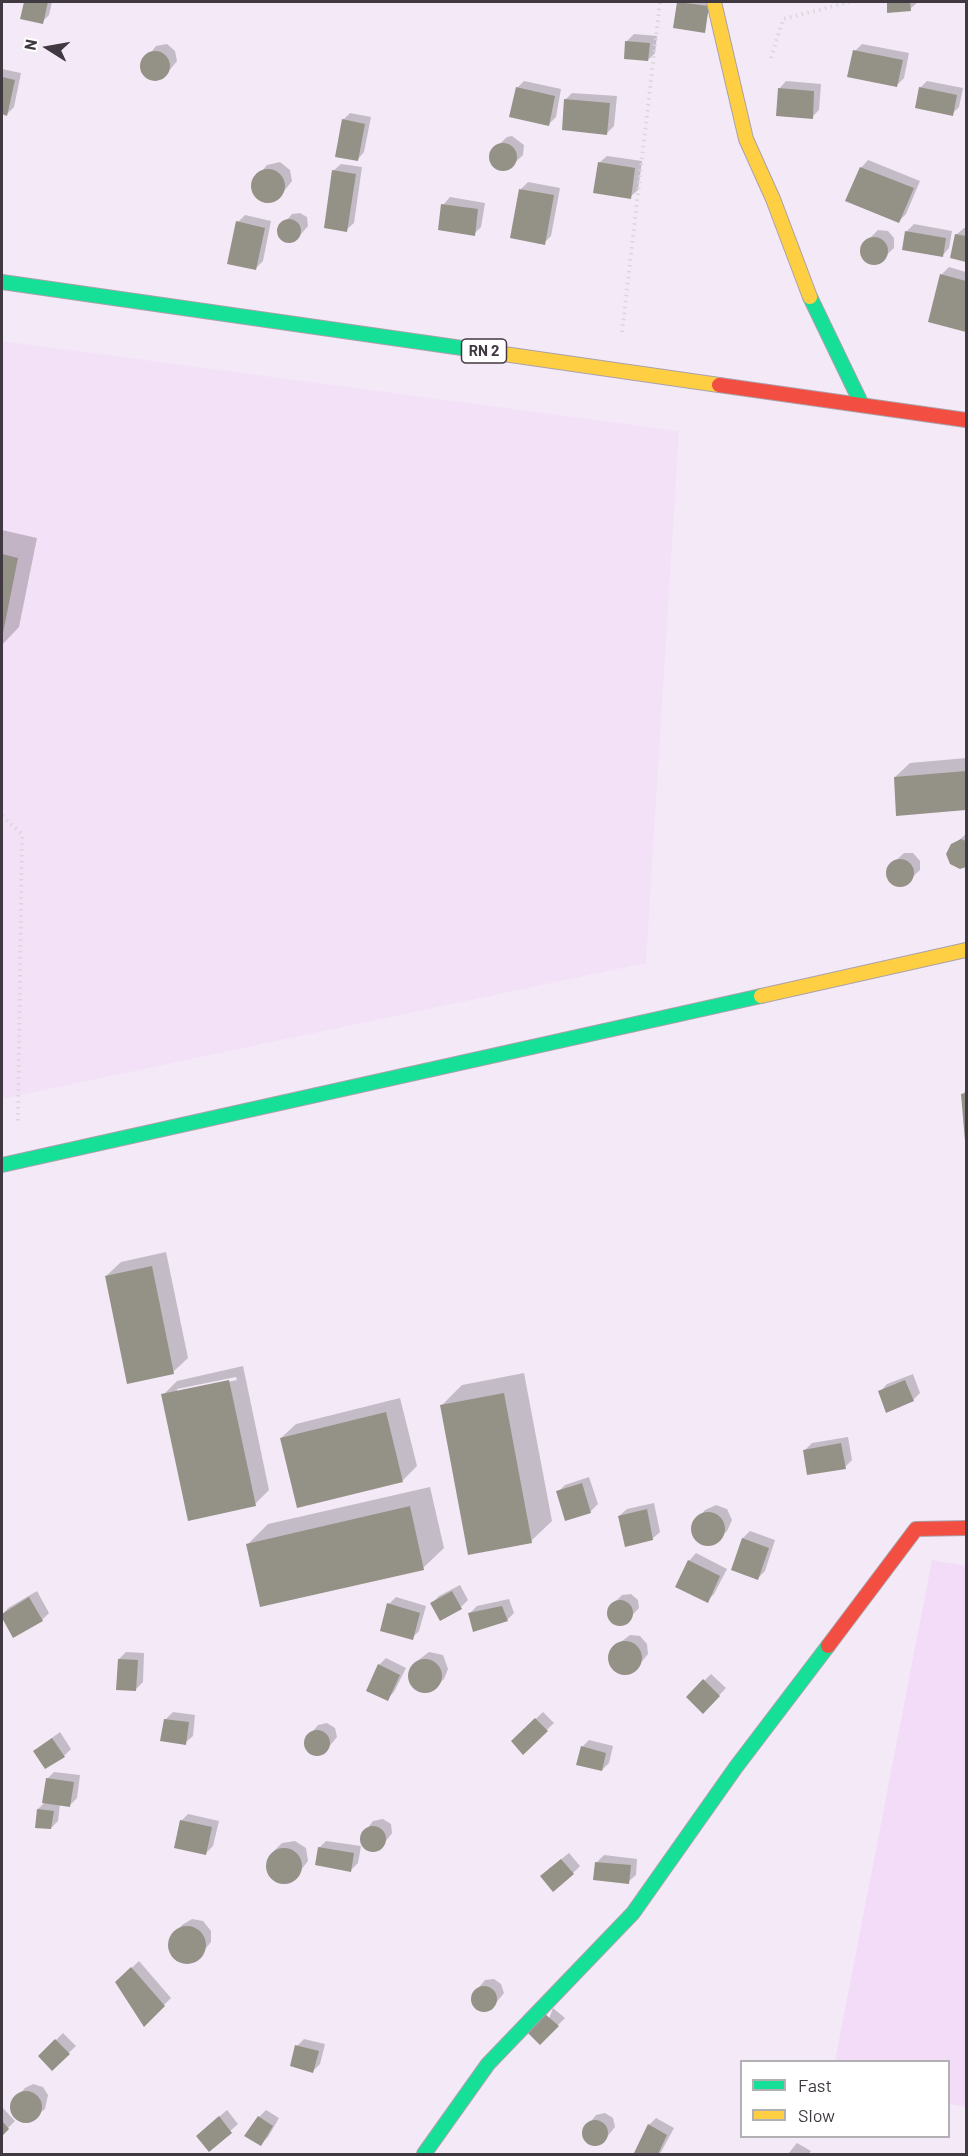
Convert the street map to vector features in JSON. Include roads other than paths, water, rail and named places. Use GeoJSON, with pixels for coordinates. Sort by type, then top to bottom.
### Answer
{"type":"FeatureCollection","features":[{"type":"Feature","properties":{"kind":"street"},"geometry":{"type":"LineString","coordinates":[[714,2],[746,139],[773,199],[814,306],[862,405]]}},
{"type":"Feature","properties":{"kind":"street","name":"RN 2"},"geometry":{"type":"LineString","coordinates":[[2,282],[966,420]]}},
{"type":"Feature","properties":{"kind":"street"},"geometry":{"type":"LineString","coordinates":[[2,1165],[966,950]]}},
{"type":"Feature","properties":{"kind":"street"},"geometry":{"type":"LineString","coordinates":[[424,2154],[488,2064],[633,1913],[736,1767],[916,1529],[966,1528]]}}]}
